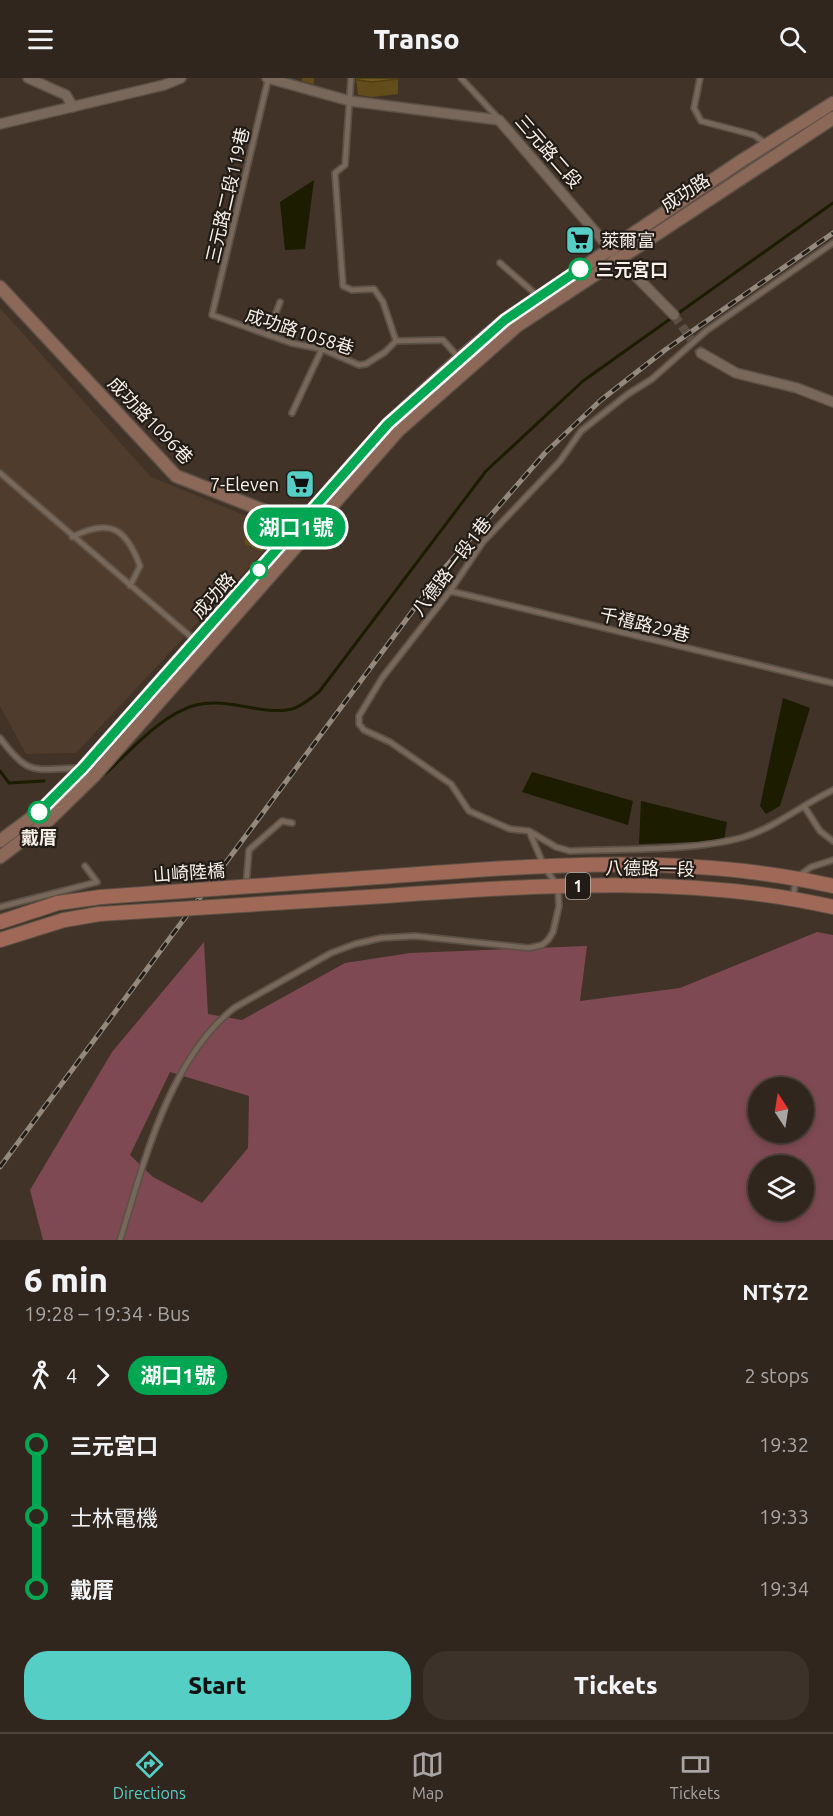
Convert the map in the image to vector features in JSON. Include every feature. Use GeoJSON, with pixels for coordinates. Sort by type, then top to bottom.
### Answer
{"type":"FeatureCollection","features":[{"type":"Feature","properties":{"kind":"main road","name":"八德路一段"},"geometry":{"type":"LineString","coordinates":[[323,881],[544,866],[707,867],[796,878],[833,886]]}},
{"type":"Feature","properties":{"kind":"main road","name":"山崎陸橋"},"geometry":{"type":"LineString","coordinates":[[0,922],[58,903],[101,897],[323,881]]}},
{"type":"Feature","properties":{"kind":"main road","name":"八德路一段"},"geometry":{"type":"LineString","coordinates":[[322,900],[643,884],[708,887],[793,898],[833,907]]}},
{"type":"Feature","properties":{"kind":"main road","name":"山崎陸橋"},"geometry":{"type":"LineString","coordinates":[[0,940],[64,920],[99,914],[322,900]]}},
{"type":"Feature","properties":{"kind":"street"},"geometry":{"type":"LineString","coordinates":[[28,78],[66,95],[73,107]]}},
{"type":"Feature","properties":{"kind":"street"},"geometry":{"type":"LineString","coordinates":[[0,124],[181,78]]}},
{"type":"Feature","properties":{"kind":"street","name":"三元路二段"},"geometry":{"type":"LineString","coordinates":[[267,79],[350,100],[499,120],[614,253],[674,315]]}},
{"type":"Feature","properties":{"kind":"street","name":"成功路"},"geometry":{"type":"LineString","coordinates":[[304,526],[398,431],[517,326],[614,253],[767,144],[833,103]]}},
{"type":"Feature","properties":{"kind":"street","name":"成功路"},"geometry":{"type":"LineString","coordinates":[[3,844],[49,820],[94,776],[201,645],[388,424],[460,357],[505,320],[539,297],[833,118]]}},
{"type":"Feature","properties":{"kind":"street","name":"成功路1096巷"},"geometry":{"type":"LineString","coordinates":[[0,287],[176,476],[304,526]]}},
{"type":"Feature","properties":{"kind":"street"},"geometry":{"type":"LineString","coordinates":[[701,353],[736,373],[798,388],[833,402]]}},
{"type":"Feature","properties":{"kind":"street","name":"成功路"},"geometry":{"type":"LineString","coordinates":[[3,844],[83,768],[201,645]]}},
{"type":"Feature","properties":{"kind":"lane"},"geometry":{"type":"LineString","coordinates":[[351,78],[345,165],[335,173],[343,286],[352,290],[374,290],[383,302],[396,341],[443,340],[468,368]]}},
{"type":"Feature","properties":{"kind":"lane"},"geometry":{"type":"LineString","coordinates":[[461,78],[499,120]]}},
{"type":"Feature","properties":{"kind":"lane"},"geometry":{"type":"LineString","coordinates":[[700,78],[694,108],[701,121],[754,135],[767,144]]}},
{"type":"Feature","properties":{"kind":"lane","name":"三元路二段119巷"},"geometry":{"type":"LineString","coordinates":[[212,315],[267,79]]}},
{"type":"Feature","properties":{"kind":"lane","name":"八德路一段1巷"},"geometry":{"type":"LineString","coordinates":[[529,831],[510,829],[469,811],[451,784],[390,742],[364,730],[359,724],[359,717],[382,678],[450,591],[483,542],[560,461],[581,431],[628,394],[652,379],[706,331],[832,243]]}},
{"type":"Feature","properties":{"kind":"lane"},"geometry":{"type":"LineString","coordinates":[[500,263],[539,297]]}},
{"type":"Feature","properties":{"kind":"lane"},"geometry":{"type":"LineString","coordinates":[[268,335],[280,302]]}},
{"type":"Feature","properties":{"kind":"lane","name":"成功路1058巷"},"geometry":{"type":"LineString","coordinates":[[212,315],[291,343],[322,349],[358,365],[366,364],[385,352],[396,341]]}},
{"type":"Feature","properties":{"kind":"lane"},"geometry":{"type":"LineString","coordinates":[[292,413],[322,349]]}},
{"type":"Feature","properties":{"kind":"lane"},"geometry":{"type":"LineString","coordinates":[[0,473],[72,537],[201,645]]}},
{"type":"Feature","properties":{"kind":"lane"},"geometry":{"type":"LineString","coordinates":[[72,537],[91,527],[117,531],[131,541],[140,566],[130,586]]}},
{"type":"Feature","properties":{"kind":"lane","name":"千禧路29巷"},"geometry":{"type":"LineString","coordinates":[[450,591],[833,683]]}},
{"type":"Feature","properties":{"kind":"lane"},"geometry":{"type":"LineString","coordinates":[[0,738],[18,762],[32,769],[83,768],[94,776]]}},
{"type":"Feature","properties":{"kind":"lane"},"geometry":{"type":"LineString","coordinates":[[529,831],[556,847],[570,851],[705,843],[744,837],[772,825],[833,790]]}},
{"type":"Feature","properties":{"kind":"lane"},"geometry":{"type":"LineString","coordinates":[[804,806],[820,831],[833,841]]}},
{"type":"Feature","properties":{"kind":"lane"},"geometry":{"type":"LineString","coordinates":[[246,886],[249,850],[282,821],[292,824]]}},
{"type":"Feature","properties":{"kind":"lane"},"geometry":{"type":"LineString","coordinates":[[120,1240],[150,1143],[186,1065],[220,1020],[234,1008],[331,954],[355,944],[381,938],[398,935],[529,948],[542,945],[553,932],[559,906],[558,887],[544,866],[529,831]]}},
{"type":"Feature","properties":{"kind":"lane"},"geometry":{"type":"LineString","coordinates":[[0,866],[3,844]]}},
{"type":"Feature","properties":{"kind":"lane"},"geometry":{"type":"LineString","coordinates":[[793,898],[796,878],[810,867],[833,860]]}},
{"type":"Feature","properties":{"kind":"lane"},"geometry":{"type":"LineString","coordinates":[[0,907],[97,882],[85,866]]}},
{"type":"Feature","properties":{"kind":"shaded area"},"geometry":{"type":"Polygon","coordinates":[[[314,180],[305,249],[285,250],[280,202],[314,180]]]}},
{"type":"Feature","properties":{"kind":"shaded area"},"geometry":{"type":"Polygon","coordinates":[[[0,308],[151,477],[283,531],[76,753],[26,754],[0,706],[0,308]]]}},
{"type":"Feature","properties":{"kind":"shaded area"},"geometry":{"type":"Polygon","coordinates":[[[783,698],[810,708],[780,806],[766,814],[760,806],[783,698]]]}},
{"type":"Feature","properties":{"kind":"shaded area"},"geometry":{"type":"Polygon","coordinates":[[[532,772],[633,801],[628,825],[522,792],[532,772]]]}},
{"type":"Feature","properties":{"kind":"shaded area"},"geometry":{"type":"Polygon","coordinates":[[[641,801],[727,822],[724,841],[639,844],[641,801]]]}},
{"type":"Feature","properties":{"kind":"shaded area"},"geometry":{"type":"Polygon","coordinates":[[[817,932],[833,935],[833,1240],[43,1240],[30,1190],[112,1052],[204,942],[208,1014],[242,1020],[345,963],[410,953],[587,946],[580,1001],[680,988],[817,932]],[[170,1072],[130,1155],[153,1177],[202,1203],[248,1148],[249,1096],[170,1072]]]}},
{"type":"Feature","properties":{"kind":"building"},"geometry":{"type":"Polygon","coordinates":[[[358,78],[398,79],[372,82],[358,80],[358,78]]]}},
{"type":"Feature","properties":{"kind":"building"},"geometry":{"type":"Polygon","coordinates":[[[250,527],[267,535],[263,544],[245,536],[250,527]]]}},
{"type":"Feature","properties":{"kind":"waterway"},"geometry":{"type":"LineString","coordinates":[[105,774],[159,724],[184,709],[208,703],[221,703],[281,711],[299,706],[319,692],[486,471],[583,381],[833,203]]}},
{"type":"Feature","properties":{"kind":"waterway"},"geometry":{"type":"LineString","coordinates":[[0,771],[9,783],[44,781]]}},
{"type":"Feature","properties":{"kind":"tunnel"},"geometry":{"type":"LineString","coordinates":[[674,315],[701,353]]}},
{"type":"Feature","properties":{"kind":"railway"},"geometry":{"type":"LineString","coordinates":[[0,1167],[443,570],[545,453],[601,400],[665,350],[833,233]]}},
{"type":"Feature","properties":{"kind":"bus line","name":"湖口1號"},"geometry":{"type":"LineString","coordinates":[[39,812],[83,768],[388,424],[460,357],[505,320],[580,269]]}},
{"type":"Feature","properties":{"kind":"place","name":"萊爾富"},"geometry":{"type":"Point","coordinates":[580,240]}},
{"type":"Feature","properties":{"kind":"place","name":"三元宮口"},"geometry":{"type":"Point","coordinates":[580,269]}},
{"type":"Feature","properties":{"kind":"place","name":"7-Eleven"},"geometry":{"type":"Point","coordinates":[300,484]}},
{"type":"Feature","properties":{"kind":"place","name":"戴厝"},"geometry":{"type":"Point","coordinates":[39,812]}}]}
